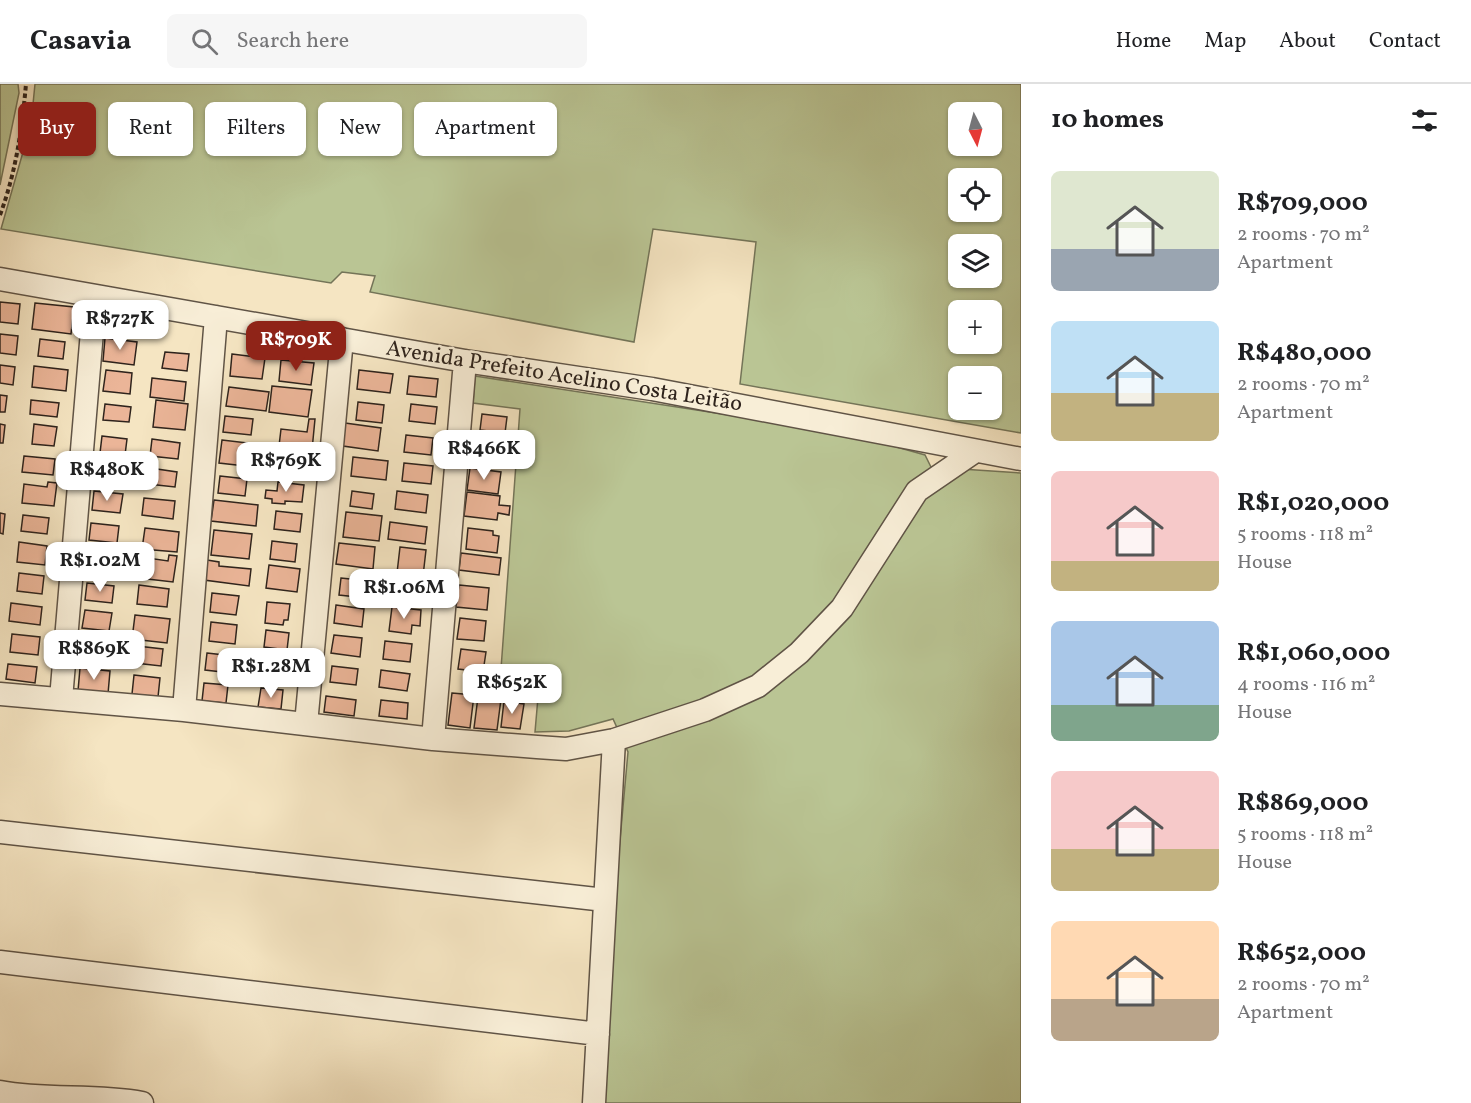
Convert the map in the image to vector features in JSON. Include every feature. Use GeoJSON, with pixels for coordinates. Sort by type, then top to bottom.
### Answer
{"type":"FeatureCollection","features":[{"type":"Feature","properties":{"kind":"street","name":"Avenida Prefeito Acelino Costa Leitão"},"geometry":{"type":"LineString","coordinates":[[0,279],[465,362],[652,389],[974,453],[1021,459]]}},
{"type":"Feature","properties":{"kind":"street"},"geometry":{"type":"LineString","coordinates":[[61,699],[95,296]]}},
{"type":"Feature","properties":{"kind":"street"},"geometry":{"type":"LineString","coordinates":[[184,710],[216,317]]}},
{"type":"Feature","properties":{"kind":"street"},"geometry":{"type":"LineString","coordinates":[[306,724],[342,339]]}},
{"type":"Feature","properties":{"kind":"street"},"geometry":{"type":"LineString","coordinates":[[433,739],[465,362]]}},
{"type":"Feature","properties":{"kind":"street"},"geometry":{"type":"LineString","coordinates":[[0,694],[184,710],[433,739],[566,749],[614,740],[705,710],[758,686],[800,653],[842,608],[917,491],[974,453]]}},
{"type":"Feature","properties":{"kind":"street"},"geometry":{"type":"LineString","coordinates":[[594,1103],[614,740]]}},
{"type":"Feature","properties":{"kind":"street"},"geometry":{"type":"LineString","coordinates":[[0,832],[605,900]]}},
{"type":"Feature","properties":{"kind":"street"},"geometry":{"type":"LineString","coordinates":[[0,962],[598,1034]]}},
{"type":"Feature","properties":{"kind":"street"},"geometry":{"type":"LineString","coordinates":[[0,1092],[23,1096],[118,1098],[142,1103]]}},
{"type":"Feature","properties":{"kind":"path"},"geometry":{"type":"LineString","coordinates":[[0,215],[12,183],[21,139],[26,84]]}},
{"type":"Feature","properties":{"kind":"green space"},"geometry":{"type":"Polygon","coordinates":[[[0,84],[18,84],[19,93],[0,185],[0,84]]]}},
{"type":"Feature","properties":{"kind":"green space"},"geometry":{"type":"Polygon","coordinates":[[[35,84],[1021,84],[1021,433],[740,384],[756,242],[653,229],[634,342],[370,292],[375,276],[342,272],[331,283],[1,229],[22,156],[96,156],[96,102],[33,102],[35,84]]]}},
{"type":"Feature","properties":{"kind":"green space"},"geometry":{"type":"Polygon","coordinates":[[[475,376],[755,419],[893,446],[925,455],[931,467],[1021,473],[1021,1103],[596,1103],[628,752],[613,719],[569,731],[535,732],[540,674],[501,669],[520,409],[473,403],[475,376]]]}},
{"type":"Feature","properties":{"kind":"building"},"geometry":{"type":"Polygon","coordinates":[[[0,302],[20,304],[18,324],[0,322],[0,302]]]}},
{"type":"Feature","properties":{"kind":"building"},"geometry":{"type":"Polygon","coordinates":[[[35,303],[74,307],[71,334],[32,329],[35,303]]]}},
{"type":"Feature","properties":{"kind":"building"},"geometry":{"type":"Polygon","coordinates":[[[0,334],[18,336],[16,355],[0,353],[0,334]]]}},
{"type":"Feature","properties":{"kind":"building"},"geometry":{"type":"Polygon","coordinates":[[[105,338],[137,342],[134,365],[103,361],[105,338]]]}},
{"type":"Feature","properties":{"kind":"building"},"geometry":{"type":"Polygon","coordinates":[[[40,339],[65,342],[63,359],[38,356],[40,339]]]}},
{"type":"Feature","properties":{"kind":"building"},"geometry":{"type":"Polygon","coordinates":[[[165,352],[189,354],[187,371],[162,368],[165,352]]]}},
{"type":"Feature","properties":{"kind":"building"},"geometry":{"type":"Polygon","coordinates":[[[232,354],[265,358],[262,379],[230,376],[232,354]]]}},
{"type":"Feature","properties":{"kind":"building"},"geometry":{"type":"Polygon","coordinates":[[[281,360],[314,363],[311,385],[279,381],[281,360]]]}},
{"type":"Feature","properties":{"kind":"building"},"geometry":{"type":"Polygon","coordinates":[[[0,365],[15,367],[13,385],[0,383],[0,365]]]}},
{"type":"Feature","properties":{"kind":"building"},"geometry":{"type":"Polygon","coordinates":[[[34,366],[68,370],[66,391],[32,387],[34,366]]]}},
{"type":"Feature","properties":{"kind":"building"},"geometry":{"type":"Polygon","coordinates":[[[106,370],[132,373],[130,394],[103,391],[106,370]]]}},
{"type":"Feature","properties":{"kind":"building"},"geometry":{"type":"Polygon","coordinates":[[[359,370],[393,374],[390,393],[357,389],[359,370]]]}},
{"type":"Feature","properties":{"kind":"building"},"geometry":{"type":"Polygon","coordinates":[[[409,376],[438,379],[436,397],[407,394],[409,376]]]}},
{"type":"Feature","properties":{"kind":"building"},"geometry":{"type":"Polygon","coordinates":[[[152,378],[186,382],[184,401],[150,397],[152,378]]]}},
{"type":"Feature","properties":{"kind":"building"},"geometry":{"type":"Polygon","coordinates":[[[272,386],[312,390],[308,417],[269,412],[272,386]]]}},
{"type":"Feature","properties":{"kind":"building"},"geometry":{"type":"Polygon","coordinates":[[[229,387],[269,392],[266,411],[226,406],[229,387]]]}},
{"type":"Feature","properties":{"kind":"building"},"geometry":{"type":"Polygon","coordinates":[[[0,395],[7,396],[5,412],[0,412],[0,395]]]}},
{"type":"Feature","properties":{"kind":"building"},"geometry":{"type":"Polygon","coordinates":[[[31,400],[59,403],[57,417],[30,414],[31,400]]]}},
{"type":"Feature","properties":{"kind":"building"},"geometry":{"type":"Polygon","coordinates":[[[156,400],[188,404],[185,430],[153,427],[156,400]]]}},
{"type":"Feature","properties":{"kind":"building"},"geometry":{"type":"Polygon","coordinates":[[[358,402],[384,405],[382,423],[356,420],[358,402]]]}},
{"type":"Feature","properties":{"kind":"building"},"geometry":{"type":"Polygon","coordinates":[[[105,404],[131,407],[129,422],[103,420],[105,404]]]}},
{"type":"Feature","properties":{"kind":"building"},"geometry":{"type":"Polygon","coordinates":[[[411,404],[437,407],[435,424],[409,421],[411,404]]]}},
{"type":"Feature","properties":{"kind":"building"},"geometry":{"type":"Polygon","coordinates":[[[482,414],[507,417],[505,433],[480,430],[482,414]]]}},
{"type":"Feature","properties":{"kind":"building"},"geometry":{"type":"Polygon","coordinates":[[[225,416],[253,419],[251,435],[223,432],[225,416]]]}},
{"type":"Feature","properties":{"kind":"building"},"geometry":{"type":"Polygon","coordinates":[[[309,419],[315,419],[312,450],[279,446],[281,429],[307,432],[309,419]]]}},
{"type":"Feature","properties":{"kind":"building"},"geometry":{"type":"Polygon","coordinates":[[[345,423],[381,428],[378,451],[343,446],[345,423]]]}},
{"type":"Feature","properties":{"kind":"building"},"geometry":{"type":"Polygon","coordinates":[[[0,424],[5,425],[3,443],[0,443],[0,424]]]}},
{"type":"Feature","properties":{"kind":"building"},"geometry":{"type":"Polygon","coordinates":[[[34,424],[57,427],[54,446],[32,444],[34,424]]]}},
{"type":"Feature","properties":{"kind":"building"},"geometry":{"type":"Polygon","coordinates":[[[406,435],[433,438],[431,455],[404,452],[406,435]]]}},
{"type":"Feature","properties":{"kind":"building"},"geometry":{"type":"Polygon","coordinates":[[[102,436],[127,439],[125,455],[100,453],[102,436]]]}},
{"type":"Feature","properties":{"kind":"building"},"geometry":{"type":"Polygon","coordinates":[[[473,436],[502,440],[499,462],[471,459],[473,436]]]}},
{"type":"Feature","properties":{"kind":"building"},"geometry":{"type":"Polygon","coordinates":[[[152,439],[180,443],[178,459],[150,456],[152,439]]]}},
{"type":"Feature","properties":{"kind":"building"},"geometry":{"type":"Polygon","coordinates":[[[222,440],[257,444],[254,467],[219,463],[222,440]]]}},
{"type":"Feature","properties":{"kind":"building"},"geometry":{"type":"Polygon","coordinates":[[[277,449],[307,452],[305,471],[275,468],[277,449]]]}},
{"type":"Feature","properties":{"kind":"building"},"geometry":{"type":"Polygon","coordinates":[[[24,456],[55,459],[53,475],[22,472],[24,456]]]}},
{"type":"Feature","properties":{"kind":"building"},"geometry":{"type":"Polygon","coordinates":[[[353,457],[388,461],[386,480],[351,476],[353,457]]]}},
{"type":"Feature","properties":{"kind":"building"},"geometry":{"type":"Polygon","coordinates":[[[99,463],[123,466],[122,482],[97,479],[99,463]]]}},
{"type":"Feature","properties":{"kind":"building"},"geometry":{"type":"Polygon","coordinates":[[[404,463],[433,466],[431,484],[402,481],[404,463]]]}},
{"type":"Feature","properties":{"kind":"building"},"geometry":{"type":"Polygon","coordinates":[[[150,468],[177,472],[175,487],[148,484],[150,468]]]}},
{"type":"Feature","properties":{"kind":"building"},"geometry":{"type":"Polygon","coordinates":[[[470,468],[501,472],[498,494],[467,490],[470,468]]]}},
{"type":"Feature","properties":{"kind":"building"},"geometry":{"type":"Polygon","coordinates":[[[220,476],[247,479],[245,496],[218,493],[220,476]]]}},
{"type":"Feature","properties":{"kind":"building"},"geometry":{"type":"Polygon","coordinates":[[[48,482],[57,483],[54,506],[22,503],[24,484],[47,487],[48,482]]]}},
{"type":"Feature","properties":{"kind":"building"},"geometry":{"type":"Polygon","coordinates":[[[278,482],[304,485],[302,502],[272,503],[272,499],[265,498],[266,490],[277,491],[278,482]]]}},
{"type":"Feature","properties":{"kind":"building"},"geometry":{"type":"Polygon","coordinates":[[[94,491],[123,494],[120,513],[92,510],[94,491]]]}},
{"type":"Feature","properties":{"kind":"building"},"geometry":{"type":"Polygon","coordinates":[[[352,491],[374,494],[372,509],[350,506],[352,491]]]}},
{"type":"Feature","properties":{"kind":"building"},"geometry":{"type":"Polygon","coordinates":[[[397,491],[428,495],[426,513],[395,509],[397,491]]]}},
{"type":"Feature","properties":{"kind":"building"},"geometry":{"type":"Polygon","coordinates":[[[467,492],[500,496],[499,505],[510,506],[509,515],[498,513],[497,520],[464,516],[467,492]]]}},
{"type":"Feature","properties":{"kind":"building"},"geometry":{"type":"Polygon","coordinates":[[[144,498],[175,501],[173,519],[142,515],[144,498]]]}},
{"type":"Feature","properties":{"kind":"building"},"geometry":{"type":"Polygon","coordinates":[[[214,500],[258,505],[256,526],[211,521],[214,500]]]}},
{"type":"Feature","properties":{"kind":"building"},"geometry":{"type":"Polygon","coordinates":[[[276,511],[302,514],[300,532],[274,529],[276,511]]]}},
{"type":"Feature","properties":{"kind":"building"},"geometry":{"type":"Polygon","coordinates":[[[346,512],[382,516],[379,541],[343,537],[346,512]]]}},
{"type":"Feature","properties":{"kind":"building"},"geometry":{"type":"Polygon","coordinates":[[[0,513],[5,514],[3,534],[0,533],[0,513]]]}},
{"type":"Feature","properties":{"kind":"building"},"geometry":{"type":"Polygon","coordinates":[[[23,515],[49,518],[47,534],[21,531],[23,515]]]}},
{"type":"Feature","properties":{"kind":"building"},"geometry":{"type":"Polygon","coordinates":[[[390,522],[427,527],[425,544],[388,539],[390,522]]]}},
{"type":"Feature","properties":{"kind":"building"},"geometry":{"type":"Polygon","coordinates":[[[91,523],[119,526],[117,543],[89,540],[91,523]]]}},
{"type":"Feature","properties":{"kind":"building"},"geometry":{"type":"Polygon","coordinates":[[[145,528],[179,532],[177,552],[142,549],[145,528]]]}},
{"type":"Feature","properties":{"kind":"building"},"geometry":{"type":"Polygon","coordinates":[[[468,528],[493,531],[493,535],[499,536],[497,553],[466,549],[468,528]]]}},
{"type":"Feature","properties":{"kind":"building"},"geometry":{"type":"Polygon","coordinates":[[[214,530],[252,534],[249,559],[211,555],[214,530]]]}},
{"type":"Feature","properties":{"kind":"building"},"geometry":{"type":"Polygon","coordinates":[[[272,541],[297,544],[295,562],[270,559],[272,541]]]}},
{"type":"Feature","properties":{"kind":"building"},"geometry":{"type":"Polygon","coordinates":[[[19,542],[47,546],[45,565],[17,562],[19,542]]]}},
{"type":"Feature","properties":{"kind":"building"},"geometry":{"type":"Polygon","coordinates":[[[339,543],[375,547],[373,569],[336,564],[339,543]]]}},
{"type":"Feature","properties":{"kind":"building"},"geometry":{"type":"Polygon","coordinates":[[[400,547],[426,550],[423,576],[397,573],[400,547]]]}},
{"type":"Feature","properties":{"kind":"building"},"geometry":{"type":"Polygon","coordinates":[[[92,553],[116,556],[114,572],[90,569],[92,553]]]}},
{"type":"Feature","properties":{"kind":"building"},"geometry":{"type":"Polygon","coordinates":[[[461,553],[501,558],[499,575],[459,570],[461,553]]]}},
{"type":"Feature","properties":{"kind":"building"},"geometry":{"type":"Polygon","coordinates":[[[169,555],[177,556],[173,582],[139,578],[141,557],[168,561],[169,555]]]}},
{"type":"Feature","properties":{"kind":"building"},"geometry":{"type":"Polygon","coordinates":[[[207,560],[219,562],[219,566],[251,569],[249,586],[204,580],[207,560]]]}},
{"type":"Feature","properties":{"kind":"building"},"geometry":{"type":"Polygon","coordinates":[[[269,565],[300,569],[297,592],[266,588],[269,565]]]}},
{"type":"Feature","properties":{"kind":"building"},"geometry":{"type":"Polygon","coordinates":[[[19,573],[44,576],[42,594],[17,591],[19,573]]]}},
{"type":"Feature","properties":{"kind":"building"},"geometry":{"type":"Polygon","coordinates":[[[341,578],[368,581],[366,598],[339,595],[341,578]]]}},
{"type":"Feature","properties":{"kind":"building"},"geometry":{"type":"Polygon","coordinates":[[[392,582],[419,585],[417,603],[389,600],[392,582]]]}},
{"type":"Feature","properties":{"kind":"building"},"geometry":{"type":"Polygon","coordinates":[[[87,583],[114,586],[112,603],[85,600],[87,583]]]}},
{"type":"Feature","properties":{"kind":"building"},"geometry":{"type":"Polygon","coordinates":[[[139,585],[169,589],[167,607],[137,604],[139,585]]]}},
{"type":"Feature","properties":{"kind":"building"},"geometry":{"type":"Polygon","coordinates":[[[459,585],[489,588],[487,610],[456,607],[459,585]]]}},
{"type":"Feature","properties":{"kind":"building"},"geometry":{"type":"Polygon","coordinates":[[[212,593],[239,596],[236,615],[210,612],[212,593]]]}},
{"type":"Feature","properties":{"kind":"building"},"geometry":{"type":"Polygon","coordinates":[[[267,602],[290,604],[288,620],[284,620],[283,625],[265,623],[267,602]]]}},
{"type":"Feature","properties":{"kind":"building"},"geometry":{"type":"Polygon","coordinates":[[[11,603],[42,607],[40,625],[9,621],[11,603]]]}},
{"type":"Feature","properties":{"kind":"building"},"geometry":{"type":"Polygon","coordinates":[[[336,605],[364,609],[362,627],[334,623],[336,605]]]}},
{"type":"Feature","properties":{"kind":"building"},"geometry":{"type":"Polygon","coordinates":[[[392,607],[421,610],[420,626],[412,625],[411,634],[389,631],[392,607]]]}},
{"type":"Feature","properties":{"kind":"building"},"geometry":{"type":"Polygon","coordinates":[[[85,610],[112,613],[109,631],[82,628],[85,610]]]}},
{"type":"Feature","properties":{"kind":"building"},"geometry":{"type":"Polygon","coordinates":[[[135,615],[170,619],[167,643],[132,639],[135,615]]]}},
{"type":"Feature","properties":{"kind":"building"},"geometry":{"type":"Polygon","coordinates":[[[460,618],[486,621],[484,641],[457,639],[460,618]]]}},
{"type":"Feature","properties":{"kind":"building"},"geometry":{"type":"Polygon","coordinates":[[[211,622],[237,625],[235,644],[209,641],[211,622]]]}},
{"type":"Feature","properties":{"kind":"building"},"geometry":{"type":"Polygon","coordinates":[[[266,630],[289,633],[287,650],[264,647],[266,630]]]}},
{"type":"Feature","properties":{"kind":"building"},"geometry":{"type":"Polygon","coordinates":[[[12,634],[40,637],[38,655],[10,652],[12,634]]]}},
{"type":"Feature","properties":{"kind":"building"},"geometry":{"type":"Polygon","coordinates":[[[334,635],[362,638],[360,657],[331,653],[334,635]]]}},
{"type":"Feature","properties":{"kind":"building"},"geometry":{"type":"Polygon","coordinates":[[[82,639],[111,642],[109,661],[80,657],[82,639]]]}},
{"type":"Feature","properties":{"kind":"building"},"geometry":{"type":"Polygon","coordinates":[[[385,641],[412,644],[410,662],[383,659],[385,641]]]}},
{"type":"Feature","properties":{"kind":"building"},"geometry":{"type":"Polygon","coordinates":[[[137,646],[163,649],[161,666],[135,663],[137,646]]]}},
{"type":"Feature","properties":{"kind":"building"},"geometry":{"type":"Polygon","coordinates":[[[461,649],[486,652],[483,672],[458,669],[461,649]]]}},
{"type":"Feature","properties":{"kind":"building"},"geometry":{"type":"Polygon","coordinates":[[[207,653],[233,656],[231,673],[205,670],[207,653]]]}},
{"type":"Feature","properties":{"kind":"building"},"geometry":{"type":"Polygon","coordinates":[[[259,656],[286,660],[284,680],[257,677],[259,656]]]}},
{"type":"Feature","properties":{"kind":"building"},"geometry":{"type":"Polygon","coordinates":[[[8,664],[37,667],[35,683],[6,679],[8,664]]]}},
{"type":"Feature","properties":{"kind":"building"},"geometry":{"type":"Polygon","coordinates":[[[332,666],[358,669],[356,685],[330,682],[332,666]]]}},
{"type":"Feature","properties":{"kind":"building"},"geometry":{"type":"Polygon","coordinates":[[[80,668],[110,671],[108,694],[78,691],[80,668]]]}},
{"type":"Feature","properties":{"kind":"building"},"geometry":{"type":"Polygon","coordinates":[[[381,670],[410,674],[407,691],[379,687],[381,670]]]}},
{"type":"Feature","properties":{"kind":"building"},"geometry":{"type":"Polygon","coordinates":[[[134,675],[160,678],[158,697],[132,694],[134,675]]]}},
{"type":"Feature","properties":{"kind":"building"},"geometry":{"type":"Polygon","coordinates":[[[204,683],[228,685],[226,703],[202,701],[204,683]]]}},
{"type":"Feature","properties":{"kind":"building"},"geometry":{"type":"Polygon","coordinates":[[[261,688],[283,690],[281,709],[258,707],[261,688]]]}},
{"type":"Feature","properties":{"kind":"building"},"geometry":{"type":"Polygon","coordinates":[[[452,693],[474,695],[470,728],[448,725],[452,693]]]}},
{"type":"Feature","properties":{"kind":"building"},"geometry":{"type":"Polygon","coordinates":[[[326,696],[356,700],[354,716],[324,712],[326,696]]]}},
{"type":"Feature","properties":{"kind":"building"},"geometry":{"type":"Polygon","coordinates":[[[478,697],[501,699],[497,730],[474,728],[478,697]]]}},
{"type":"Feature","properties":{"kind":"building"},"geometry":{"type":"Polygon","coordinates":[[[381,700],[408,703],[407,719],[379,716],[381,700]]]}},
{"type":"Feature","properties":{"kind":"building"},"geometry":{"type":"Polygon","coordinates":[[[504,701],[524,704],[520,729],[501,727],[504,701]]]}}]}
